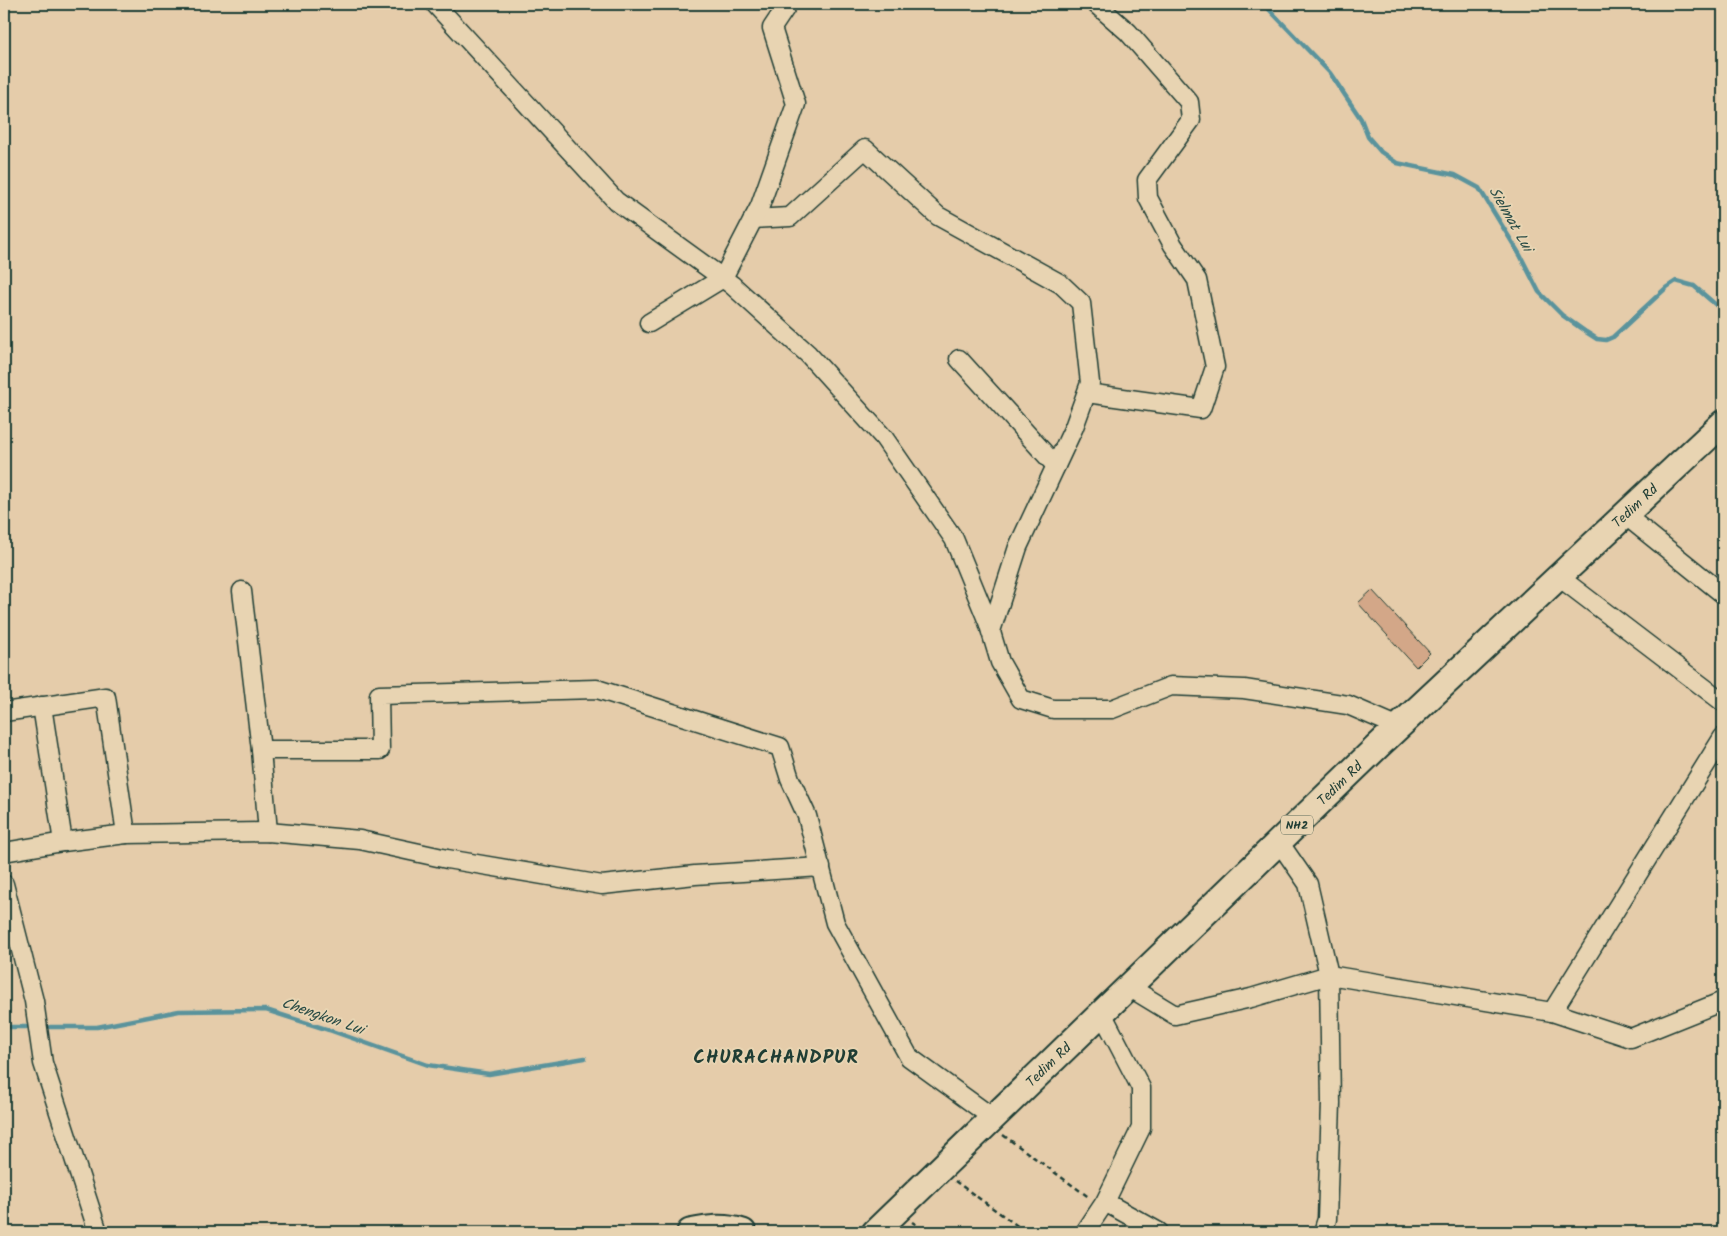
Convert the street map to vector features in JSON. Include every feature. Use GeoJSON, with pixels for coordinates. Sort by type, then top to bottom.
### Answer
{"type":"FeatureCollection","features":[{"type":"Feature","properties":{"kind":"highway","name":"Tedim Rd"},"geometry":{"type":"LineString","coordinates":[[875,1232],[1399,727],[1723,423]]}},
{"type":"Feature","properties":{"kind":"highway"},"geometry":{"type":"LineString","coordinates":[[690,1232],[729,1228],[743,1232]]}},
{"type":"Feature","properties":{"kind":"street"},"geometry":{"type":"LineString","coordinates":[[435,4],[616,201],[723,278],[808,354],[884,438],[954,539],[991,631],[1000,662],[1021,699],[1054,709],[1112,709],[1171,686],[1244,689],[1348,705],[1399,727]]}},
{"type":"Feature","properties":{"kind":"street"},"geometry":{"type":"LineString","coordinates":[[650,323],[723,278],[753,219],[796,104],[772,28],[788,4]]}},
{"type":"Feature","properties":{"kind":"street"},"geometry":{"type":"LineString","coordinates":[[1087,393],[1200,409],[1215,367],[1196,280],[1173,245],[1148,198],[1147,180],[1191,120],[1189,102],[1128,32],[1096,4]]}},
{"type":"Feature","properties":{"kind":"street"},"geometry":{"type":"LineString","coordinates":[[753,219],[790,217],[865,149],[938,216],[1061,284],[1081,303],[1090,383],[1074,427],[1018,546],[991,631]]}},
{"type":"Feature","properties":{"kind":"street"},"geometry":{"type":"LineString","coordinates":[[959,359],[1056,466]]}},
{"type":"Feature","properties":{"kind":"street"},"geometry":{"type":"LineString","coordinates":[[1625,515],[1723,594]]}},
{"type":"Feature","properties":{"kind":"street"},"geometry":{"type":"LineString","coordinates":[[1559,577],[1723,702]]}},
{"type":"Feature","properties":{"kind":"street"},"geometry":{"type":"LineString","coordinates":[[242,591],[261,750],[268,832]]}},
{"type":"Feature","properties":{"kind":"street"},"geometry":{"type":"LineString","coordinates":[[261,750],[380,750],[379,695],[598,689],[780,747],[790,779],[807,816],[835,923],[909,1057],[990,1121]]}},
{"type":"Feature","properties":{"kind":"street"},"geometry":{"type":"LineString","coordinates":[[4,712],[106,697],[126,834]]}},
{"type":"Feature","properties":{"kind":"street"},"geometry":{"type":"LineString","coordinates":[[42,706],[64,842]]}},
{"type":"Feature","properties":{"kind":"street"},"geometry":{"type":"LineString","coordinates":[[1552,1012],[1723,737]]}},
{"type":"Feature","properties":{"kind":"street"},"geometry":{"type":"LineString","coordinates":[[4,852],[126,834],[268,832],[360,840],[447,859],[602,885],[695,875],[821,867]]}},
{"type":"Feature","properties":{"kind":"street"},"geometry":{"type":"LineString","coordinates":[[1279,842],[1308,884],[1329,975],[1331,1103],[1327,1219],[1323,1232]]}},
{"type":"Feature","properties":{"kind":"street"},"geometry":{"type":"LineString","coordinates":[[4,884],[34,1001],[43,1063],[98,1232]]}},
{"type":"Feature","properties":{"kind":"street"},"geometry":{"type":"LineString","coordinates":[[1128,987],[1175,1016],[1251,998],[1329,975],[1552,1012],[1631,1038],[1723,1001]]}},
{"type":"Feature","properties":{"kind":"street"},"geometry":{"type":"LineString","coordinates":[[1085,1232],[1104,1204],[1142,1128],[1141,1088],[1102,1013]]}},
{"type":"Feature","properties":{"kind":"street"},"geometry":{"type":"LineString","coordinates":[[1104,1204],[1159,1232]]}},
{"type":"Feature","properties":{"kind":"path"},"geometry":{"type":"LineString","coordinates":[[990,1121],[1104,1204]]}},
{"type":"Feature","properties":{"kind":"path"},"geometry":{"type":"LineString","coordinates":[[940,1169],[1026,1232]]}},
{"type":"Feature","properties":{"kind":"building"},"geometry":{"type":"Polygon","coordinates":[[[1372,590],[1430,653],[1416,667],[1358,603],[1372,590]]]}},
{"type":"Feature","properties":{"kind":"waterway","name":"Sielmat Lui"},"geometry":{"type":"LineString","coordinates":[[1264,4],[1330,73],[1361,119],[1368,137],[1381,152],[1397,163],[1455,175],[1479,188],[1520,255],[1539,292],[1562,315],[1586,332],[1597,339],[1606,340],[1613,337],[1676,281],[1694,286],[1723,311]]}},
{"type":"Feature","properties":{"kind":"waterway","name":"Chengkon Lui"},"geometry":{"type":"LineString","coordinates":[[50,1027],[97,1027],[179,1011],[266,1010],[428,1065],[489,1074],[585,1058]]}},
{"type":"Feature","properties":{"kind":"waterway","name":"Chengkon Lui"},"geometry":{"type":"LineString","coordinates":[[4,1027],[26,1027]]}},
{"type":"Feature","properties":{"kind":"district","name":"CHURACHANDPUR"},"geometry":{"type":"Point","coordinates":[776,1056]}}]}
